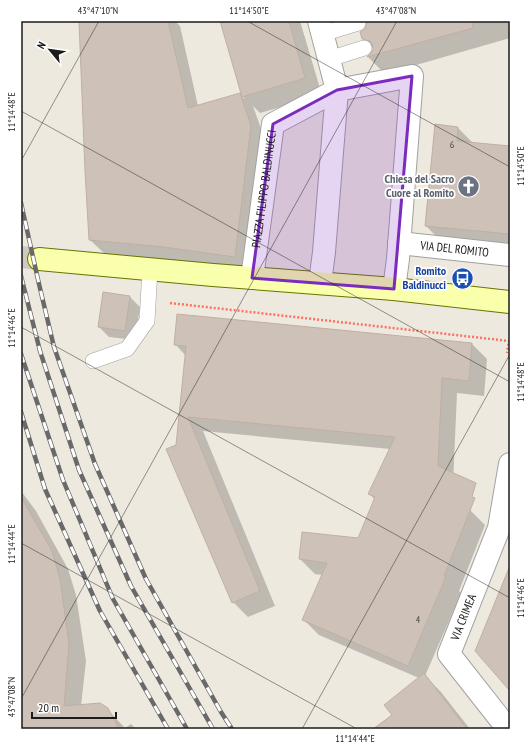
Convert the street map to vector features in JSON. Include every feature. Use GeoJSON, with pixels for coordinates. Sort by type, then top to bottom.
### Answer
{"type":"FeatureCollection","features":[{"type":"Feature","properties":{"kind":"street"},"geometry":{"type":"LineString","coordinates":[[320,283],[324,252],[337,90],[322,31]]}},
{"type":"Feature","properties":{"kind":"street","name":"PIAZZA FILIPPO BALDINUCCI"},"geometry":{"type":"LineString","coordinates":[[252,278],[273,124],[337,90],[412,76],[394,289]]}},
{"type":"Feature","properties":{"kind":"street","name":"VIA DEL ROMITO"},"geometry":{"type":"LineString","coordinates":[[399,243],[510,255]]}},
{"type":"Feature","properties":{"kind":"street"},"geometry":{"type":"LineString","coordinates":[[39,259],[394,289],[510,302]]}},
{"type":"Feature","properties":{"kind":"street","name":"VIA CRIMEA"},"geometry":{"type":"LineString","coordinates":[[508,729],[448,654],[499,528],[508,489],[510,464]]}},
{"type":"Feature","properties":{"kind":"lane"},"geometry":{"type":"LineString","coordinates":[[322,31],[358,23]]}},
{"type":"Feature","properties":{"kind":"lane"},"geometry":{"type":"LineString","coordinates":[[329,59],[364,48]]}},
{"type":"Feature","properties":{"kind":"lane"},"geometry":{"type":"LineString","coordinates":[[93,361],[127,349],[147,321],[150,269]]}},
{"type":"Feature","properties":{"kind":"path"},"geometry":{"type":"LineString","coordinates":[[148,294],[173,304],[509,341],[507,353]]}},
{"type":"Feature","properties":{"kind":"highlighted area"},"geometry":{"type":"Polygon","coordinates":[[[412,76],[394,289],[252,278],[273,124],[337,90],[412,76]]]}},
{"type":"Feature","properties":{"kind":"building"},"geometry":{"type":"Polygon","coordinates":[[[79,21],[168,21],[188,108],[240,93],[251,125],[235,257],[164,247],[89,240],[79,21]]]}},
{"type":"Feature","properties":{"kind":"building"},"geometry":{"type":"Polygon","coordinates":[[[220,21],[289,21],[305,78],[242,97],[220,21]]]}},
{"type":"Feature","properties":{"kind":"building"},"geometry":{"type":"Polygon","coordinates":[[[367,21],[472,21],[473,28],[367,57],[373,50],[373,46],[370,41],[362,39],[360,32],[365,29],[367,21]]]}},
{"type":"Feature","properties":{"kind":"building","name":"Chiesa del Sacro Cuore al Romito"},"geometry":{"type":"Polygon","coordinates":[[[435,124],[458,127],[457,141],[510,146],[510,234],[425,226],[435,124]]]}},
{"type":"Feature","properties":{"kind":"building"},"geometry":{"type":"Polygon","coordinates":[[[103,292],[130,296],[125,331],[98,327],[103,292]]]}},
{"type":"Feature","properties":{"kind":"building"},"geometry":{"type":"Polygon","coordinates":[[[177,314],[472,343],[469,381],[442,378],[438,466],[476,483],[472,497],[475,498],[444,576],[446,577],[408,666],[302,620],[327,563],[299,559],[302,532],[358,538],[375,497],[368,494],[395,437],[188,417],[260,591],[232,603],[166,449],[176,445],[186,346],[174,345],[177,314]]]}},
{"type":"Feature","properties":{"kind":"building"},"geometry":{"type":"Polygon","coordinates":[[[21,497],[52,551],[60,578],[69,644],[64,706],[100,703],[108,708],[119,729],[21,729],[21,497]]]}},
{"type":"Feature","properties":{"kind":"building"},"geometry":{"type":"Polygon","coordinates":[[[510,568],[510,691],[475,651],[510,568]]]}},
{"type":"Feature","properties":{"kind":"building"},"geometry":{"type":"Polygon","coordinates":[[[424,673],[467,729],[373,729],[392,715],[384,705],[424,673]]]}},
{"type":"Feature","properties":{"kind":"tunnel"},"geometry":{"type":"LineString","coordinates":[[21,257],[39,259]]}},
{"type":"Feature","properties":{"kind":"railway"},"geometry":{"type":"LineString","coordinates":[[21,203],[54,347],[95,464],[146,579],[232,729]]}},
{"type":"Feature","properties":{"kind":"railway"},"geometry":{"type":"LineString","coordinates":[[21,276],[40,351],[79,470],[131,586],[213,729]]}},
{"type":"Feature","properties":{"kind":"railway"},"geometry":{"type":"LineString","coordinates":[[21,354],[63,480],[113,599],[187,729]]}},
{"type":"Feature","properties":{"kind":"railway"},"geometry":{"type":"LineString","coordinates":[[21,412],[45,489],[100,611],[168,729]]}},
{"type":"Feature","properties":{"kind":"place","name":"Chiesa del Sacro Cuore al Romito"},"geometry":{"type":"Point","coordinates":[469,186]}},
{"type":"Feature","properties":{"kind":"place","name":"Romito Baldinucci"},"geometry":{"type":"Point","coordinates":[462,278]}}]}
